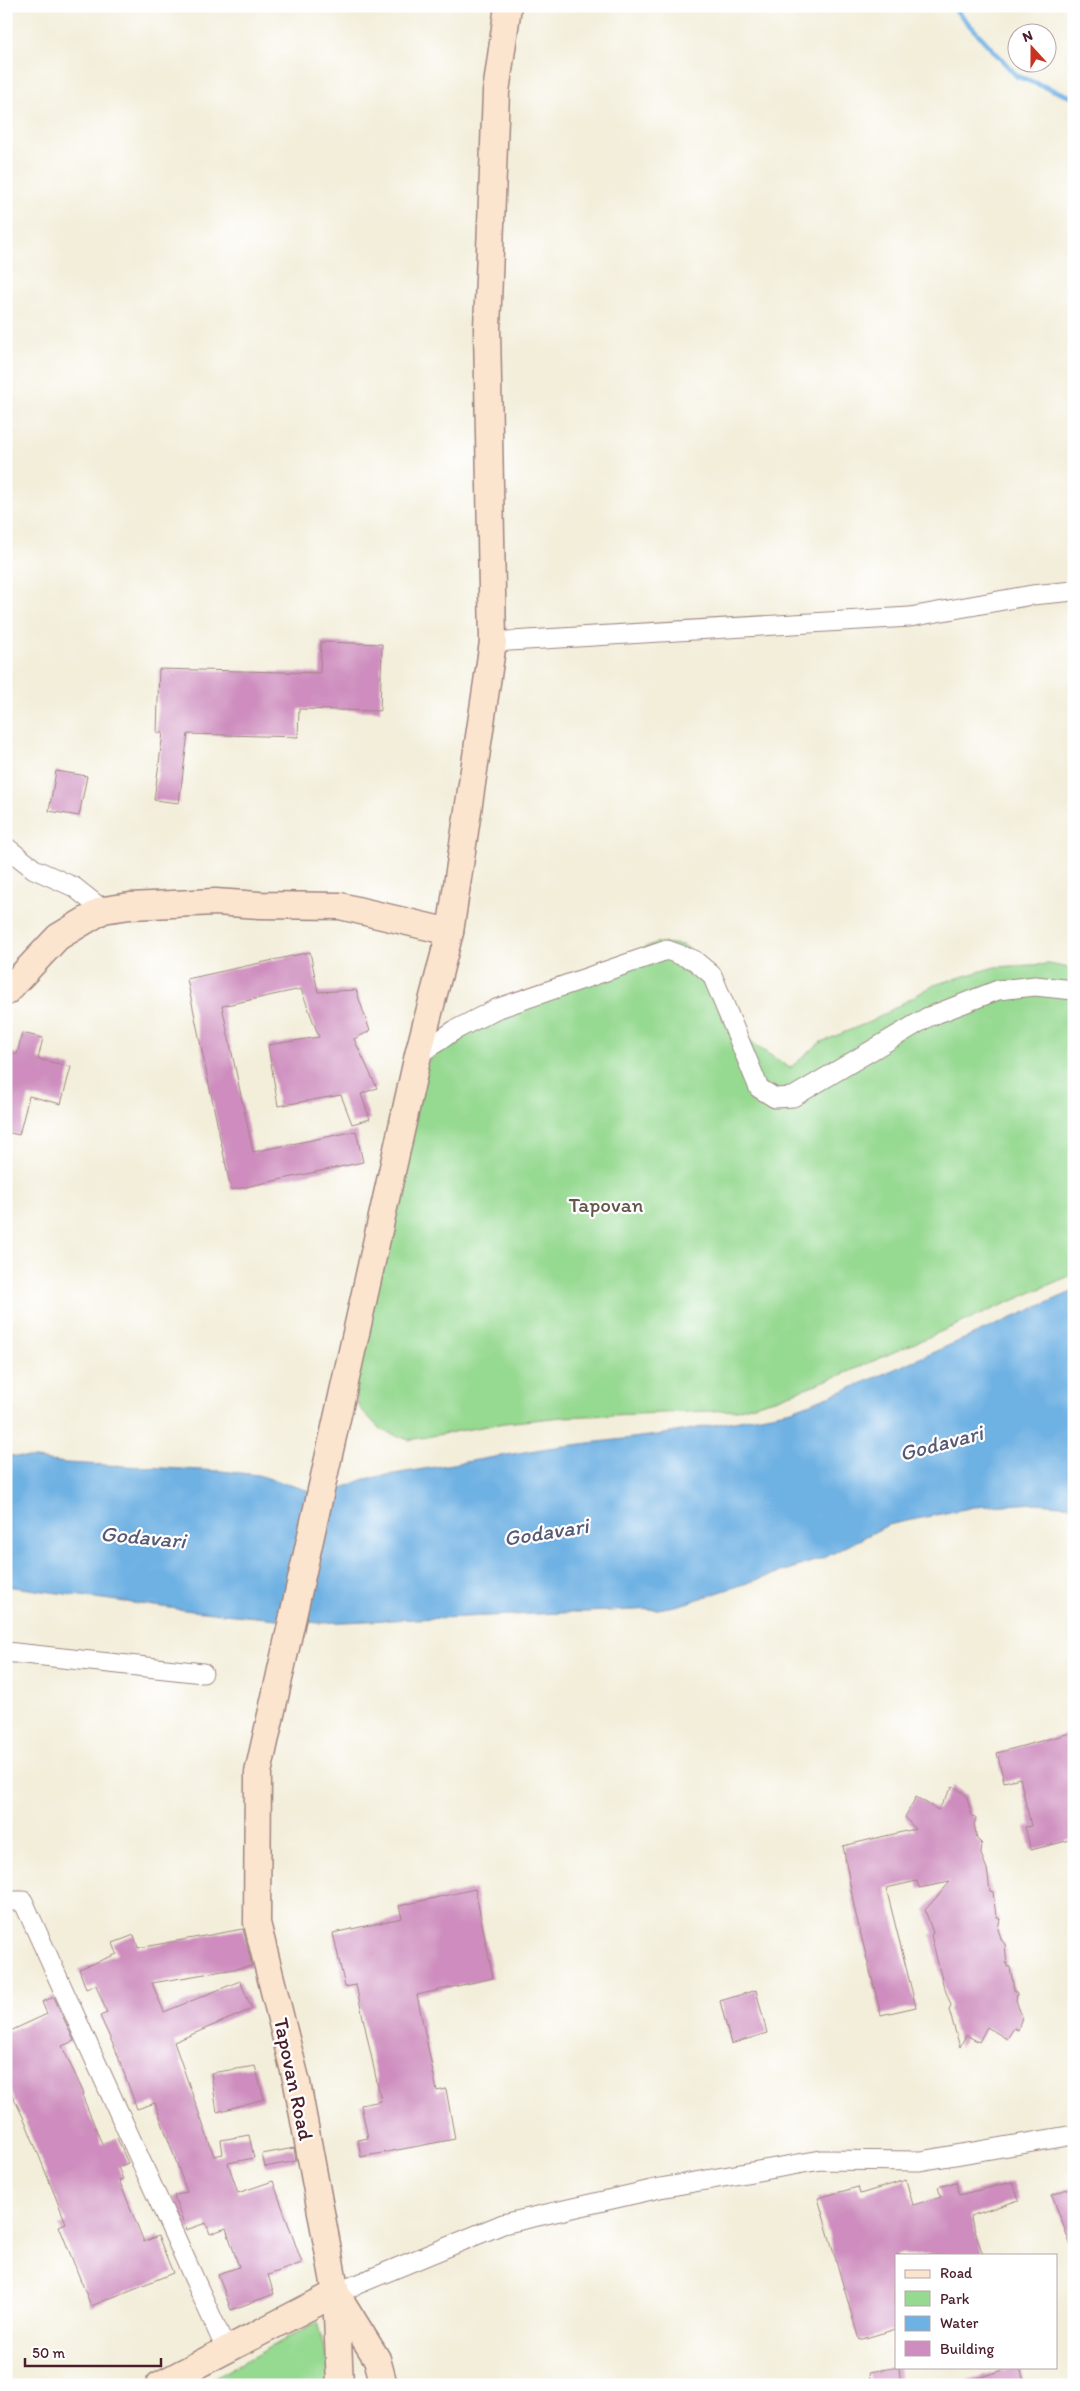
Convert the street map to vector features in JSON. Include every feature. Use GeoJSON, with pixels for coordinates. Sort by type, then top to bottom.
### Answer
{"type":"FeatureCollection","features":[{"type":"Feature","properties":{"kind":"main road","name":"Tapovan Road"},"geometry":{"type":"LineString","coordinates":[[340,2385],[336,2293],[297,2083],[257,1923],[258,1773],[418,1055],[450,932],[493,642],[486,329],[496,92],[508,6]]}},
{"type":"Feature","properties":{"kind":"main road"},"geometry":{"type":"LineString","coordinates":[[6,992],[58,937],[103,910],[130,906],[215,902],[259,905],[340,906],[450,932]]}},
{"type":"Feature","properties":{"kind":"main road"},"geometry":{"type":"LineString","coordinates":[[159,2385],[336,2293],[377,2359],[384,2385]]}},
{"type":"Feature","properties":{"kind":"street"},"geometry":{"type":"LineString","coordinates":[[493,642],[910,617],[1032,595],[1074,591]]}},
{"type":"Feature","properties":{"kind":"street"},"geometry":{"type":"LineString","coordinates":[[6,847],[34,869],[74,887],[103,910]]}},
{"type":"Feature","properties":{"kind":"street"},"geometry":{"type":"LineString","coordinates":[[418,1055],[455,1030],[496,1009],[667,950],[694,960],[712,975],[759,1088],[775,1098],[793,1097],[928,1017],[998,990],[1035,986],[1074,990]]}},
{"type":"Feature","properties":{"kind":"street"},"geometry":{"type":"LineString","coordinates":[[6,1652],[203,1673]]}},
{"type":"Feature","properties":{"kind":"street"},"geometry":{"type":"LineString","coordinates":[[6,1901],[22,1901],[226,2349]]}},
{"type":"Feature","properties":{"kind":"street"},"geometry":{"type":"LineString","coordinates":[[336,2293],[503,2224],[660,2188],[821,2160],[920,2161],[1074,2135]]}},
{"type":"Feature","properties":{"kind":"green space","name":"Tapovan"},"geometry":{"type":"Polygon","coordinates":[[[656,943],[683,945],[699,955],[729,1028],[790,1068],[821,1042],[872,1021],[934,985],[995,967],[1049,964],[1074,969],[1074,1274],[841,1375],[778,1398],[736,1410],[562,1417],[504,1423],[409,1440],[381,1430],[358,1406],[354,1372],[418,1071],[450,1041],[500,1018],[595,967],[656,943]]]}},
{"type":"Feature","properties":{"kind":"green space"},"geometry":{"type":"Polygon","coordinates":[[[317,2322],[334,2385],[201,2385],[317,2322]]]}},
{"type":"Feature","properties":{"kind":"water","name":"Godavari"},"geometry":{"type":"Polygon","coordinates":[[[1074,1291],[1074,1506],[1036,1503],[974,1507],[888,1525],[824,1558],[680,1605],[658,1609],[319,1623],[192,1611],[6,1586],[6,1455],[66,1463],[221,1471],[258,1475],[316,1493],[337,1490],[365,1479],[382,1476],[548,1448],[665,1434],[792,1410],[858,1385],[1074,1291]]]}},
{"type":"Feature","properties":{"kind":"building"},"geometry":{"type":"Polygon","coordinates":[[[321,642],[382,644],[380,711],[299,709],[298,737],[188,734],[179,803],[154,800],[163,733],[157,733],[159,669],[320,673],[321,642]]]}},
{"type":"Feature","properties":{"kind":"building"},"geometry":{"type":"Polygon","coordinates":[[[56,771],[87,776],[79,816],[49,811],[56,771]]]}},
{"type":"Feature","properties":{"kind":"building"},"geometry":{"type":"Polygon","coordinates":[[[310,952],[318,992],[356,990],[370,1031],[354,1039],[377,1088],[361,1094],[370,1119],[352,1124],[341,1095],[278,1106],[268,1045],[319,1037],[301,989],[222,1006],[253,1152],[356,1131],[363,1162],[231,1190],[187,979],[310,952]]]}},
{"type":"Feature","properties":{"kind":"building"},"geometry":{"type":"Polygon","coordinates":[[[22,1033],[43,1038],[38,1059],[71,1067],[61,1104],[29,1096],[19,1135],[6,1132],[6,1051],[17,1054],[22,1033]]]}},
{"type":"Feature","properties":{"kind":"building"},"geometry":{"type":"Polygon","coordinates":[[[1074,1732],[1074,1839],[1031,1850],[1025,1827],[1031,1826],[1020,1778],[1004,1782],[997,1753],[1074,1732]]]}},
{"type":"Feature","properties":{"kind":"building"},"geometry":{"type":"Polygon","coordinates":[[[953,1786],[966,1795],[972,1816],[976,1818],[974,1824],[977,1839],[982,1844],[981,1854],[987,1869],[990,1891],[993,1892],[996,1916],[1000,1919],[998,1929],[1005,1944],[1007,1967],[1010,1967],[1014,1990],[1017,1993],[1016,2000],[1022,2017],[1018,2030],[1014,2028],[1007,2039],[987,2027],[979,2042],[966,2035],[960,2047],[949,2010],[951,2005],[943,1984],[931,1935],[933,1933],[925,1910],[950,1882],[919,1888],[917,1881],[886,1888],[916,2007],[881,2015],[855,1911],[843,1846],[915,1829],[905,1817],[916,1797],[938,1810],[953,1786]]]}},
{"type":"Feature","properties":{"kind":"building"},"geometry":{"type":"Polygon","coordinates":[[[475,1889],[493,1978],[417,1995],[437,2091],[446,2089],[455,2139],[361,2157],[358,2140],[368,2138],[361,2105],[381,2101],[356,1985],[345,1987],[333,1933],[402,1918],[399,1906],[475,1889]]]}},
{"type":"Feature","properties":{"kind":"building"},"geometry":{"type":"Polygon","coordinates":[[[243,1929],[252,1966],[152,1983],[164,2012],[240,1981],[252,2009],[174,2042],[214,2156],[223,2154],[221,2140],[249,2135],[254,2158],[228,2163],[238,2193],[273,2181],[302,2263],[268,2275],[274,2294],[231,2310],[218,2274],[239,2267],[226,2228],[210,2234],[206,2223],[186,2230],[174,2196],[187,2192],[155,2103],[137,2109],[116,2051],[100,2016],[107,2013],[96,1985],[86,1989],[79,1969],[117,1954],[113,1943],[134,1935],[138,1948],[243,1929]]]}},
{"type":"Feature","properties":{"kind":"building"},"geometry":{"type":"Polygon","coordinates":[[[756,1990],[767,2033],[731,2044],[720,2001],[756,1990]]]}},
{"type":"Feature","properties":{"kind":"building"},"geometry":{"type":"Polygon","coordinates":[[[54,1997],[74,2041],[62,2046],[84,2094],[82,2095],[102,2144],[117,2138],[128,2163],[118,2167],[123,2179],[119,2180],[144,2242],[158,2236],[173,2273],[91,2306],[59,2226],[66,2223],[25,2121],[10,2090],[6,2092],[6,2033],[47,2014],[42,2002],[54,1997]]]}},
{"type":"Feature","properties":{"kind":"building"},"geometry":{"type":"Polygon","coordinates":[[[255,2066],[264,2099],[217,2112],[211,2073],[255,2066]]]}},
{"type":"Feature","properties":{"kind":"building"},"geometry":{"type":"Polygon","coordinates":[[[294,2148],[296,2161],[265,2167],[262,2154],[294,2148]]]}},
{"type":"Feature","properties":{"kind":"building"},"geometry":{"type":"Polygon","coordinates":[[[906,2180],[913,2205],[941,2197],[938,2187],[956,2182],[959,2195],[1013,2182],[1019,2200],[970,2216],[983,2254],[895,2254],[895,2329],[859,2340],[818,2198],[858,2187],[860,2194],[906,2180]]]}},
{"type":"Feature","properties":{"kind":"building"},"geometry":{"type":"Polygon","coordinates":[[[1074,2186],[1074,2249],[1072,2249],[1052,2195],[1074,2186]]]}},
{"type":"Feature","properties":{"kind":"building"},"geometry":{"type":"Polygon","coordinates":[[[899,2368],[901,2385],[871,2385],[869,2372],[899,2368]]]}},
{"type":"Feature","properties":{"kind":"building"},"geometry":{"type":"Polygon","coordinates":[[[1010,2368],[1020,2368],[1025,2385],[968,2385],[968,2381],[1010,2368]]]}},
{"type":"Feature","properties":{"kind":"waterway"},"geometry":{"type":"LineString","coordinates":[[952,6],[1017,76],[1074,98]]}}]}
